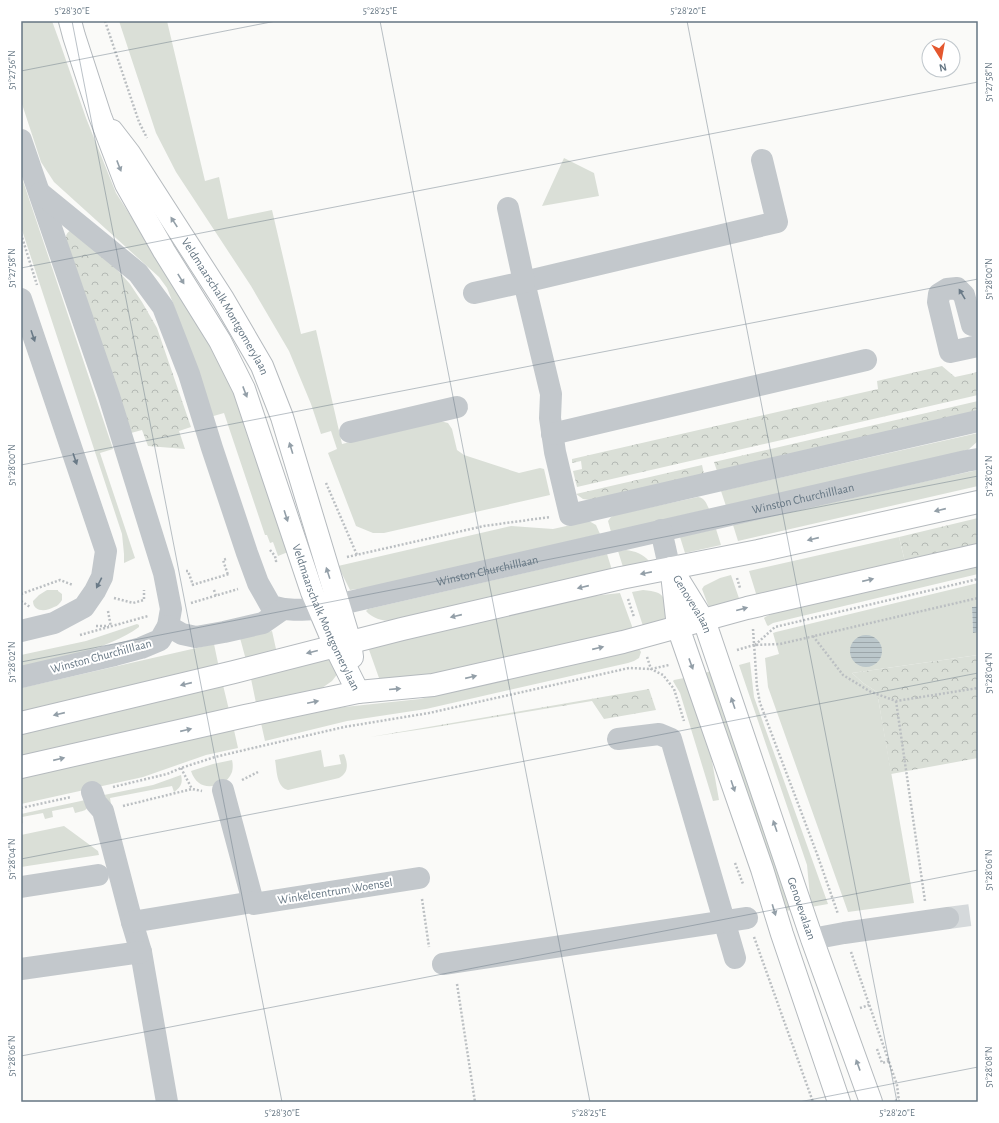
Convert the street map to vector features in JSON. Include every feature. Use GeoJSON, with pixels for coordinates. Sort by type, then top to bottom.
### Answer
{"type":"FeatureCollection","features":[{"type":"Feature","properties":{"kind":"main road","name":"Veldmaarschalk Montgomerylaan"},"geometry":{"type":"LineString","coordinates":[[70,26],[100,116],[130,153],[223,299],[262,366],[282,417],[328,607],[358,692]]}},
{"type":"Feature","properties":{"kind":"main road"},"geometry":{"type":"LineString","coordinates":[[21,723],[234,672],[402,628],[606,582],[758,551],[978,502]]}},
{"type":"Feature","properties":{"kind":"main road"},"geometry":{"type":"LineString","coordinates":[[21,767],[358,692],[433,685],[623,642],[746,608],[978,555]]}},
{"type":"Feature","properties":{"kind":"main road","name":"Genovevalaan"},"geometry":{"type":"LineString","coordinates":[[671,568],[704,620],[812,939],[871,1102]]}},
{"type":"Feature","properties":{"kind":"main road","name":"Genovevalaan"},"geometry":{"type":"LineString","coordinates":[[671,568],[678,627],[759,861],[839,1102]]}},
{"type":"Feature","properties":{"kind":"street"},"geometry":{"type":"LineString","coordinates":[[21,140],[109,396],[164,573],[171,609],[168,626],[182,634],[196,637],[263,623],[283,609]]}},
{"type":"Feature","properties":{"kind":"street"},"geometry":{"type":"LineString","coordinates":[[474,293],[777,222],[762,160]]}},
{"type":"Feature","properties":{"kind":"street"},"geometry":{"type":"LineString","coordinates":[[40,193],[138,273],[163,307],[189,374],[212,448],[258,583],[271,606],[283,609]]}},
{"type":"Feature","properties":{"kind":"street"},"geometry":{"type":"LineString","coordinates":[[508,208],[551,394],[550,418],[552,434],[570,515],[978,421]]}},
{"type":"Feature","properties":{"kind":"street"},"geometry":{"type":"LineString","coordinates":[[957,288],[964,295],[975,324],[977,346],[950,352],[938,302],[939,294],[947,289],[957,288]]}},
{"type":"Feature","properties":{"kind":"street"},"geometry":{"type":"LineString","coordinates":[[21,299],[106,551],[102,577],[95,592],[84,607],[54,624],[21,631]]}},
{"type":"Feature","properties":{"kind":"street"},"geometry":{"type":"LineString","coordinates":[[552,434],[866,360]]}},
{"type":"Feature","properties":{"kind":"street"},"geometry":{"type":"LineString","coordinates":[[350,432],[457,407]]}},
{"type":"Feature","properties":{"kind":"street","name":"Winston Churchilllaan"},"geometry":{"type":"LineString","coordinates":[[283,609],[296,610],[328,607],[974,456]]}},
{"type":"Feature","properties":{"kind":"street"},"geometry":{"type":"LineString","coordinates":[[661,530],[671,568]]}},
{"type":"Feature","properties":{"kind":"street","name":"Winston Churchilllaan"},"geometry":{"type":"LineString","coordinates":[[21,677],[141,648],[160,640],[168,626]]}},
{"type":"Feature","properties":{"kind":"street"},"geometry":{"type":"LineString","coordinates":[[618,739],[659,734],[671,739],[735,958]]}},
{"type":"Feature","properties":{"kind":"street"},"geometry":{"type":"LineString","coordinates":[[223,790],[253,902]]}},
{"type":"Feature","properties":{"kind":"street"},"geometry":{"type":"LineString","coordinates":[[92,792],[96,803],[103,811],[141,952],[167,1102]]}},
{"type":"Feature","properties":{"kind":"street"},"geometry":{"type":"LineString","coordinates":[[21,887],[98,875]]}},
{"type":"Feature","properties":{"kind":"street","name":"Winkelcentrum Woensel"},"geometry":{"type":"LineString","coordinates":[[132,922],[253,902],[254,904],[419,878]]}},
{"type":"Feature","properties":{"kind":"street"},"geometry":{"type":"LineString","coordinates":[[443,964],[747,918]]}},
{"type":"Feature","properties":{"kind":"street"},"geometry":{"type":"LineString","coordinates":[[812,939],[938,920]]}},
{"type":"Feature","properties":{"kind":"street"},"geometry":{"type":"LineString","coordinates":[[21,969],[141,952]]}},
{"type":"Feature","properties":{"kind":"path"},"geometry":{"type":"LineString","coordinates":[[357,555],[484,526],[570,515]]}},
{"type":"Feature","properties":{"kind":"path"},"geometry":{"type":"LineString","coordinates":[[185,588],[232,574]]}},
{"type":"Feature","properties":{"kind":"path"},"geometry":{"type":"LineString","coordinates":[[754,645],[775,627],[978,579]]}},
{"type":"Feature","properties":{"kind":"path"},"geometry":{"type":"LineString","coordinates":[[21,594],[60,580],[133,603],[144,600],[144,586]]}},
{"type":"Feature","properties":{"kind":"path"},"geometry":{"type":"LineString","coordinates":[[187,604],[239,589]]}},
{"type":"Feature","properties":{"kind":"path"},"geometry":{"type":"LineString","coordinates":[[214,590],[216,596]]}},
{"type":"Feature","properties":{"kind":"path"},"geometry":{"type":"LineString","coordinates":[[716,655],[754,645],[780,644],[978,598]]}},
{"type":"Feature","properties":{"kind":"path"},"geometry":{"type":"LineString","coordinates":[[111,627],[148,616]]}},
{"type":"Feature","properties":{"kind":"path"},"geometry":{"type":"LineString","coordinates":[[813,636],[843,676],[871,692],[896,701],[978,688]]}},
{"type":"Feature","properties":{"kind":"path"},"geometry":{"type":"LineString","coordinates":[[754,645],[757,687],[760,703],[817,854],[889,1061],[897,1085],[899,1101],[895,1101]]}},
{"type":"Feature","properties":{"kind":"path"},"geometry":{"type":"LineString","coordinates":[[192,788],[181,768],[215,757],[344,727],[429,714],[629,668],[651,669],[690,661]]}},
{"type":"Feature","properties":{"kind":"path"},"geometry":{"type":"LineString","coordinates":[[896,701],[938,920]]}},
{"type":"Feature","properties":{"kind":"path"},"geometry":{"type":"LineString","coordinates":[[103,811],[192,788],[208,792],[223,790]]}},
{"type":"Feature","properties":{"kind":"path"},"geometry":{"type":"LineString","coordinates":[[419,878],[443,964],[475,1102]]}},
{"type":"Feature","properties":{"kind":"path"},"geometry":{"type":"LineString","coordinates":[[856,1009],[869,1005]]}},
{"type":"Feature","properties":{"kind":"path"},"geometry":{"type":"LineString","coordinates":[[882,1064],[889,1061]]}},
{"type":"Feature","properties":{"kind":"green space"},"geometry":{"type":"Polygon","coordinates":[[[21,21],[52,21],[86,118],[116,193],[217,354],[235,395],[288,552],[278,556],[273,542],[270,543],[267,535],[265,535],[224,413],[210,417],[167,288],[159,277],[54,182],[41,162],[21,101],[21,21]]]}},
{"type":"Feature","properties":{"kind":"green space"},"geometry":{"type":"Polygon","coordinates":[[[119,21],[167,21],[205,181],[219,177],[228,219],[272,210],[301,334],[316,330],[342,444],[440,421],[448,423],[452,429],[457,450],[464,455],[519,473],[540,468],[544,469],[550,495],[384,533],[373,533],[356,526],[328,453],[337,449],[331,431],[321,434],[311,404],[289,351],[251,286],[176,172],[156,133],[119,21]]]}},
{"type":"Feature","properties":{"kind":"green space"},"geometry":{"type":"Polygon","coordinates":[[[564,158],[594,173],[599,196],[542,206],[564,158]]]}},
{"type":"Feature","properties":{"kind":"green space"},"geometry":{"type":"Polygon","coordinates":[[[21,175],[113,449],[100,453],[135,558],[124,563],[122,534],[21,227],[21,175]]]}},
{"type":"Feature","properties":{"kind":"green space"},"geometry":{"type":"Polygon","coordinates":[[[72,230],[111,263],[130,284],[157,328],[191,427],[179,431],[185,449],[148,446],[142,430],[131,433],[66,239],[67,233],[72,230]]]}},
{"type":"Feature","properties":{"kind":"green space"},"geometry":{"type":"Polygon","coordinates":[[[942,366],[955,377],[978,372],[978,395],[577,487],[573,471],[582,469],[581,461],[572,463],[572,459],[878,389],[877,381],[942,366]]]}},
{"type":"Feature","properties":{"kind":"green space"},"geometry":{"type":"Polygon","coordinates":[[[978,401],[978,412],[717,471],[714,462],[978,401]]]}},
{"type":"Feature","properties":{"kind":"green space"},"geometry":{"type":"Polygon","coordinates":[[[978,433],[978,441],[968,450],[726,506],[721,491],[978,433]]]}},
{"type":"Feature","properties":{"kind":"green space"},"geometry":{"type":"Polygon","coordinates":[[[702,465],[704,474],[590,500],[583,499],[576,494],[702,465]]]}},
{"type":"Feature","properties":{"kind":"green space"},"geometry":{"type":"Polygon","coordinates":[[[978,470],[978,486],[738,541],[733,525],[940,478],[978,470]]]}},
{"type":"Feature","properties":{"kind":"green space"},"geometry":{"type":"Polygon","coordinates":[[[698,497],[704,500],[709,509],[611,532],[608,521],[615,515],[698,497]]]}},
{"type":"Feature","properties":{"kind":"green space"},"geometry":{"type":"Polygon","coordinates":[[[978,518],[978,549],[906,566],[899,537],[978,518]]]}},
{"type":"Feature","properties":{"kind":"green space"},"geometry":{"type":"Polygon","coordinates":[[[589,521],[596,525],[600,534],[372,587],[350,590],[338,566],[511,526],[553,529],[589,521]]]}},
{"type":"Feature","properties":{"kind":"green space"},"geometry":{"type":"Polygon","coordinates":[[[716,529],[721,545],[685,553],[680,537],[716,529]]]}},
{"type":"Feature","properties":{"kind":"green space"},"geometry":{"type":"Polygon","coordinates":[[[899,537],[906,566],[758,600],[749,571],[899,537]]]}},
{"type":"Feature","properties":{"kind":"green space"},"geometry":{"type":"Polygon","coordinates":[[[626,550],[639,553],[649,561],[623,567],[618,551],[626,550]]]}},
{"type":"Feature","properties":{"kind":"green space"},"geometry":{"type":"Polygon","coordinates":[[[607,554],[612,570],[392,621],[378,619],[371,616],[366,611],[368,609],[607,554]]]}},
{"type":"Feature","properties":{"kind":"green space"},"geometry":{"type":"Polygon","coordinates":[[[978,561],[978,574],[773,623],[768,626],[764,618],[776,612],[978,561]]]}},
{"type":"Feature","properties":{"kind":"green space"},"geometry":{"type":"Polygon","coordinates":[[[731,575],[741,604],[710,610],[702,589],[704,586],[720,578],[731,575]]]}},
{"type":"Feature","properties":{"kind":"green space"},"geometry":{"type":"Polygon","coordinates":[[[978,583],[978,606],[972,607],[973,632],[978,632],[978,655],[852,673],[863,683],[877,692],[914,903],[848,912],[768,687],[765,658],[779,654],[773,633],[978,583]]]}},
{"type":"Feature","properties":{"kind":"green space"},"geometry":{"type":"Polygon","coordinates":[[[47,590],[58,590],[62,594],[62,600],[58,605],[51,609],[40,610],[35,607],[33,601],[47,590]]]}},
{"type":"Feature","properties":{"kind":"green space"},"geometry":{"type":"Polygon","coordinates":[[[643,590],[657,593],[664,598],[666,620],[643,626],[632,592],[643,590]]]}},
{"type":"Feature","properties":{"kind":"green space"},"geometry":{"type":"Polygon","coordinates":[[[620,593],[633,629],[416,679],[399,680],[379,678],[368,647],[584,597],[620,593]]]}},
{"type":"Feature","properties":{"kind":"green space"},"geometry":{"type":"Polygon","coordinates":[[[137,624],[139,627],[112,642],[82,652],[21,667],[21,655],[86,641],[137,624]]]}},
{"type":"Feature","properties":{"kind":"green space"},"geometry":{"type":"Polygon","coordinates":[[[272,631],[276,649],[258,657],[246,660],[240,638],[272,631]]]}},
{"type":"Feature","properties":{"kind":"green space"},"geometry":{"type":"Polygon","coordinates":[[[214,644],[219,668],[21,717],[21,688],[214,644]]]}},
{"type":"Feature","properties":{"kind":"green space"},"geometry":{"type":"Polygon","coordinates":[[[639,649],[641,652],[639,658],[628,663],[426,709],[347,721],[265,741],[261,723],[335,708],[420,699],[639,649]]]}},
{"type":"Feature","properties":{"kind":"green space"},"geometry":{"type":"Polygon","coordinates":[[[978,655],[978,758],[891,774],[877,692],[863,683],[852,673],[978,655]]]}},
{"type":"Feature","properties":{"kind":"green space"},"geometry":{"type":"Polygon","coordinates":[[[331,656],[339,672],[332,681],[322,688],[302,694],[256,703],[250,674],[331,656]]]}},
{"type":"Feature","properties":{"kind":"green space"},"geometry":{"type":"Polygon","coordinates":[[[750,662],[754,697],[828,904],[811,907],[807,865],[739,665],[750,662]]]}},
{"type":"Feature","properties":{"kind":"green space"},"geometry":{"type":"Polygon","coordinates":[[[712,671],[792,910],[784,911],[704,673],[712,671]]]}},
{"type":"Feature","properties":{"kind":"green space"},"geometry":{"type":"Polygon","coordinates":[[[684,678],[710,750],[719,800],[713,801],[680,693],[673,681],[684,678]]]}},
{"type":"Feature","properties":{"kind":"green space"},"geometry":{"type":"Polygon","coordinates":[[[222,681],[229,710],[21,758],[21,728],[222,681]]]}},
{"type":"Feature","properties":{"kind":"green space"},"geometry":{"type":"Polygon","coordinates":[[[649,689],[656,710],[604,719],[592,701],[370,737],[649,689]]]}},
{"type":"Feature","properties":{"kind":"green space"},"geometry":{"type":"Polygon","coordinates":[[[234,730],[238,748],[206,755],[143,777],[21,804],[21,778],[234,730]]]}},
{"type":"Feature","properties":{"kind":"green space"},"geometry":{"type":"Polygon","coordinates":[[[321,750],[324,767],[341,764],[339,755],[344,754],[347,768],[342,776],[288,790],[281,785],[278,778],[275,760],[321,750]]]}},
{"type":"Feature","properties":{"kind":"green space"},"geometry":{"type":"Polygon","coordinates":[[[232,760],[232,772],[228,779],[221,784],[211,786],[203,785],[196,780],[191,771],[213,764],[232,760]]]}},
{"type":"Feature","properties":{"kind":"green space"},"geometry":{"type":"Polygon","coordinates":[[[181,775],[181,785],[174,792],[172,786],[110,798],[111,804],[99,796],[153,785],[181,775]]]}},
{"type":"Feature","properties":{"kind":"green space"},"geometry":{"type":"Polygon","coordinates":[[[90,799],[87,808],[82,811],[75,813],[73,807],[52,811],[53,817],[45,819],[43,813],[22,817],[23,823],[21,824],[21,814],[90,799]]]}},
{"type":"Feature","properties":{"kind":"green space"},"geometry":{"type":"Polygon","coordinates":[[[64,826],[98,851],[99,855],[21,867],[21,835],[64,826]]]}},
{"type":"Feature","properties":{"kind":"shaded area"},"geometry":{"type":"Polygon","coordinates":[[[978,606],[978,632],[973,633],[972,607],[978,606]]]}},
{"type":"Feature","properties":{"kind":"shaded area"},"geometry":{"type":"Polygon","coordinates":[[[863,635],[869,635],[879,642],[882,651],[881,657],[875,664],[869,667],[863,667],[853,660],[850,654],[850,648],[857,638],[863,635]]]}},
{"type":"Feature","properties":{"kind":"tunnel"},"geometry":{"type":"LineString","coordinates":[[948,918],[978,914]]}}]}
